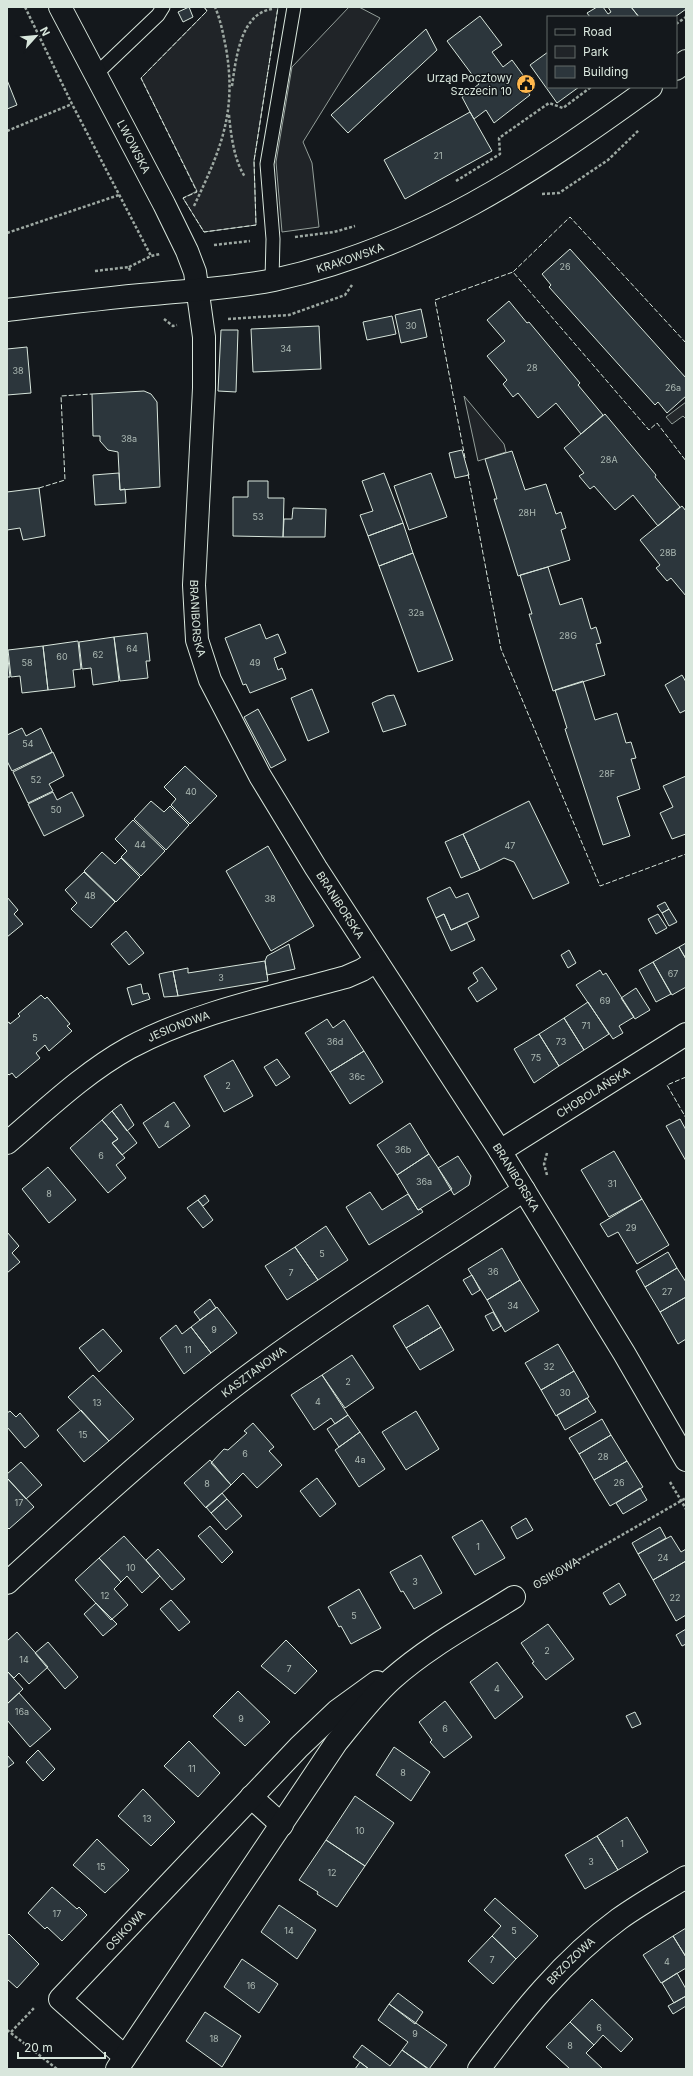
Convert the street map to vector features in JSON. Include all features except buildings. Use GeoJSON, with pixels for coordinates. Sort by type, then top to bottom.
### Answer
{"type":"FeatureCollection","features":[{"type":"Feature","properties":{"kind":"street","name":"LWOWSKA"},"geometry":{"type":"LineString","coordinates":[[60,7],[187,251],[195,272],[198,290]]}},
{"type":"Feature","properties":{"kind":"street"},"geometry":{"type":"LineString","coordinates":[[677,68],[686,61]]}},
{"type":"Feature","properties":{"kind":"street","name":"KRAKOWSKA"},"geometry":{"type":"LineString","coordinates":[[7,310],[198,290],[272,280],[359,256],[456,214],[542,164],[650,88]]}},
{"type":"Feature","properties":{"kind":"street","name":"BRANIBORSKA"},"geometry":{"type":"LineString","coordinates":[[198,290],[204,338],[204,388],[194,585],[197,640],[210,680],[260,776],[352,927],[376,961],[524,1190],[624,1353],[686,1460]]}},
{"type":"Feature","properties":{"kind":"street","name":"JESIONOWA"},"geometry":{"type":"LineString","coordinates":[[7,1143],[80,1082],[130,1048],[163,1032],[195,1020],[346,977],[362,970],[376,961]]}},
{"type":"Feature","properties":{"kind":"street","name":"CHOBOLAŃSKA"},"geometry":{"type":"LineString","coordinates":[[500,1152],[686,1034]]}},
{"type":"Feature","properties":{"kind":"street","name":"KASZTANOWA"},"geometry":{"type":"LineString","coordinates":[[7,1583],[169,1438],[237,1384],[305,1335],[524,1190]]}},
{"type":"Feature","properties":{"kind":"street","name":"OSIKOWA"},"geometry":{"type":"LineString","coordinates":[[428,1650],[392,1679],[359,1714],[336,1743],[121,2063],[60,1999],[251,1798],[341,1707],[380,1680],[428,1650],[514,1597]]}},
{"type":"Feature","properties":{"kind":"street"},"geometry":{"type":"LineString","coordinates":[[251,1798],[282,1825]]}},
{"type":"Feature","properties":{"kind":"street","name":"BRZOZOWA"},"geometry":{"type":"LineString","coordinates":[[479,2069],[520,2014],[542,1988],[584,1948],[619,1919],[686,1878]]}},
{"type":"Feature","properties":{"kind":"lane"},"geometry":{"type":"LineString","coordinates":[[95,75],[158,15],[163,7]]}},
{"type":"Feature","properties":{"kind":"lane"},"geometry":{"type":"LineString","coordinates":[[272,280],[273,239],[267,164],[294,7]]}},
{"type":"Feature","properties":{"kind":"path"},"geometry":{"type":"LineString","coordinates":[[25,7],[72,104],[151,256]]}},
{"type":"Feature","properties":{"kind":"path"},"geometry":{"type":"LineString","coordinates":[[215,7],[220,20],[230,74],[231,92]]}},
{"type":"Feature","properties":{"kind":"path"},"geometry":{"type":"LineString","coordinates":[[192,212],[221,144],[229,111],[231,92],[241,45],[250,21],[258,13],[277,8]]}},
{"type":"Feature","properties":{"kind":"path"},"geometry":{"type":"LineString","coordinates":[[677,23],[686,17]]}},
{"type":"Feature","properties":{"kind":"path"},"geometry":{"type":"LineString","coordinates":[[452,183],[500,154],[499,138],[549,103],[562,108],[590,88]]}},
{"type":"Feature","properties":{"kind":"path"},"geometry":{"type":"LineString","coordinates":[[7,131],[72,104]]}},
{"type":"Feature","properties":{"kind":"path"},"geometry":{"type":"LineString","coordinates":[[229,111],[230,130],[239,165],[249,183]]}},
{"type":"Feature","properties":{"kind":"path"},"geometry":{"type":"LineString","coordinates":[[7,233],[120,195]]}},
{"type":"Feature","properties":{"kind":"path"},"geometry":{"type":"LineString","coordinates":[[129,267],[151,256],[187,251],[202,247],[334,232],[356,226]]}},
{"type":"Feature","properties":{"kind":"path"},"geometry":{"type":"LineString","coordinates":[[548,1177],[544,1164],[550,1148]]}},
{"type":"Feature","properties":{"kind":"path","name":"OSIKOWA"},"geometry":{"type":"LineString","coordinates":[[514,1597],[686,1498]]}},
{"type":"Feature","properties":{"kind":"path"},"geometry":{"type":"LineString","coordinates":[[7,2030],[57,2069]]}},
{"type":"Feature","properties":{"kind":"green space"},"geometry":{"type":"Polygon","coordinates":[[[204,7],[278,7],[254,161],[256,225],[204,232],[183,198],[197,191],[141,78],[207,11],[204,7]]]}},
{"type":"Feature","properties":{"kind":"green space"},"geometry":{"type":"Polygon","coordinates":[[[349,7],[359,7],[380,18],[303,142],[312,163],[319,227],[282,232],[276,162],[292,67],[349,7]]]}},
{"type":"Feature","properties":{"kind":"green space"},"geometry":{"type":"Polygon","coordinates":[[[464,396],[504,444],[506,452],[478,461],[464,396]]]}},
{"type":"Feature","properties":{"kind":"shaded area"},"geometry":{"type":"Polygon","coordinates":[[[686,402],[686,419],[683,416],[672,424],[666,417],[686,402]]]}},
{"type":"Feature","properties":{"kind":"fence"},"geometry":{"type":"LineString","coordinates":[[204,7],[207,11],[141,78],[197,192],[183,198],[204,232],[256,225],[254,161],[278,7]]}},
{"type":"Feature","properties":{"kind":"fence"},"geometry":{"type":"LineString","coordinates":[[686,343],[570,217],[513,272],[649,430],[657,423],[686,461]]}},
{"type":"Feature","properties":{"kind":"fence"},"geometry":{"type":"LineString","coordinates":[[465,458],[435,300],[513,272]]}},
{"type":"Feature","properties":{"kind":"fence"},"geometry":{"type":"LineString","coordinates":[[39,488],[65,480],[61,396],[92,394]]}},
{"type":"Feature","properties":{"kind":"fence"},"geometry":{"type":"LineString","coordinates":[[468,474],[501,649],[600,886],[686,854]]}},
{"type":"Feature","properties":{"kind":"fence"},"geometry":{"type":"LineString","coordinates":[[686,1077],[667,1085],[686,1118]]}},
{"type":"Feature","properties":{"kind":"place","name":"Urząd Pocztowy Szczecin 10"},"geometry":{"type":"Point","coordinates":[526,84]}}]}
